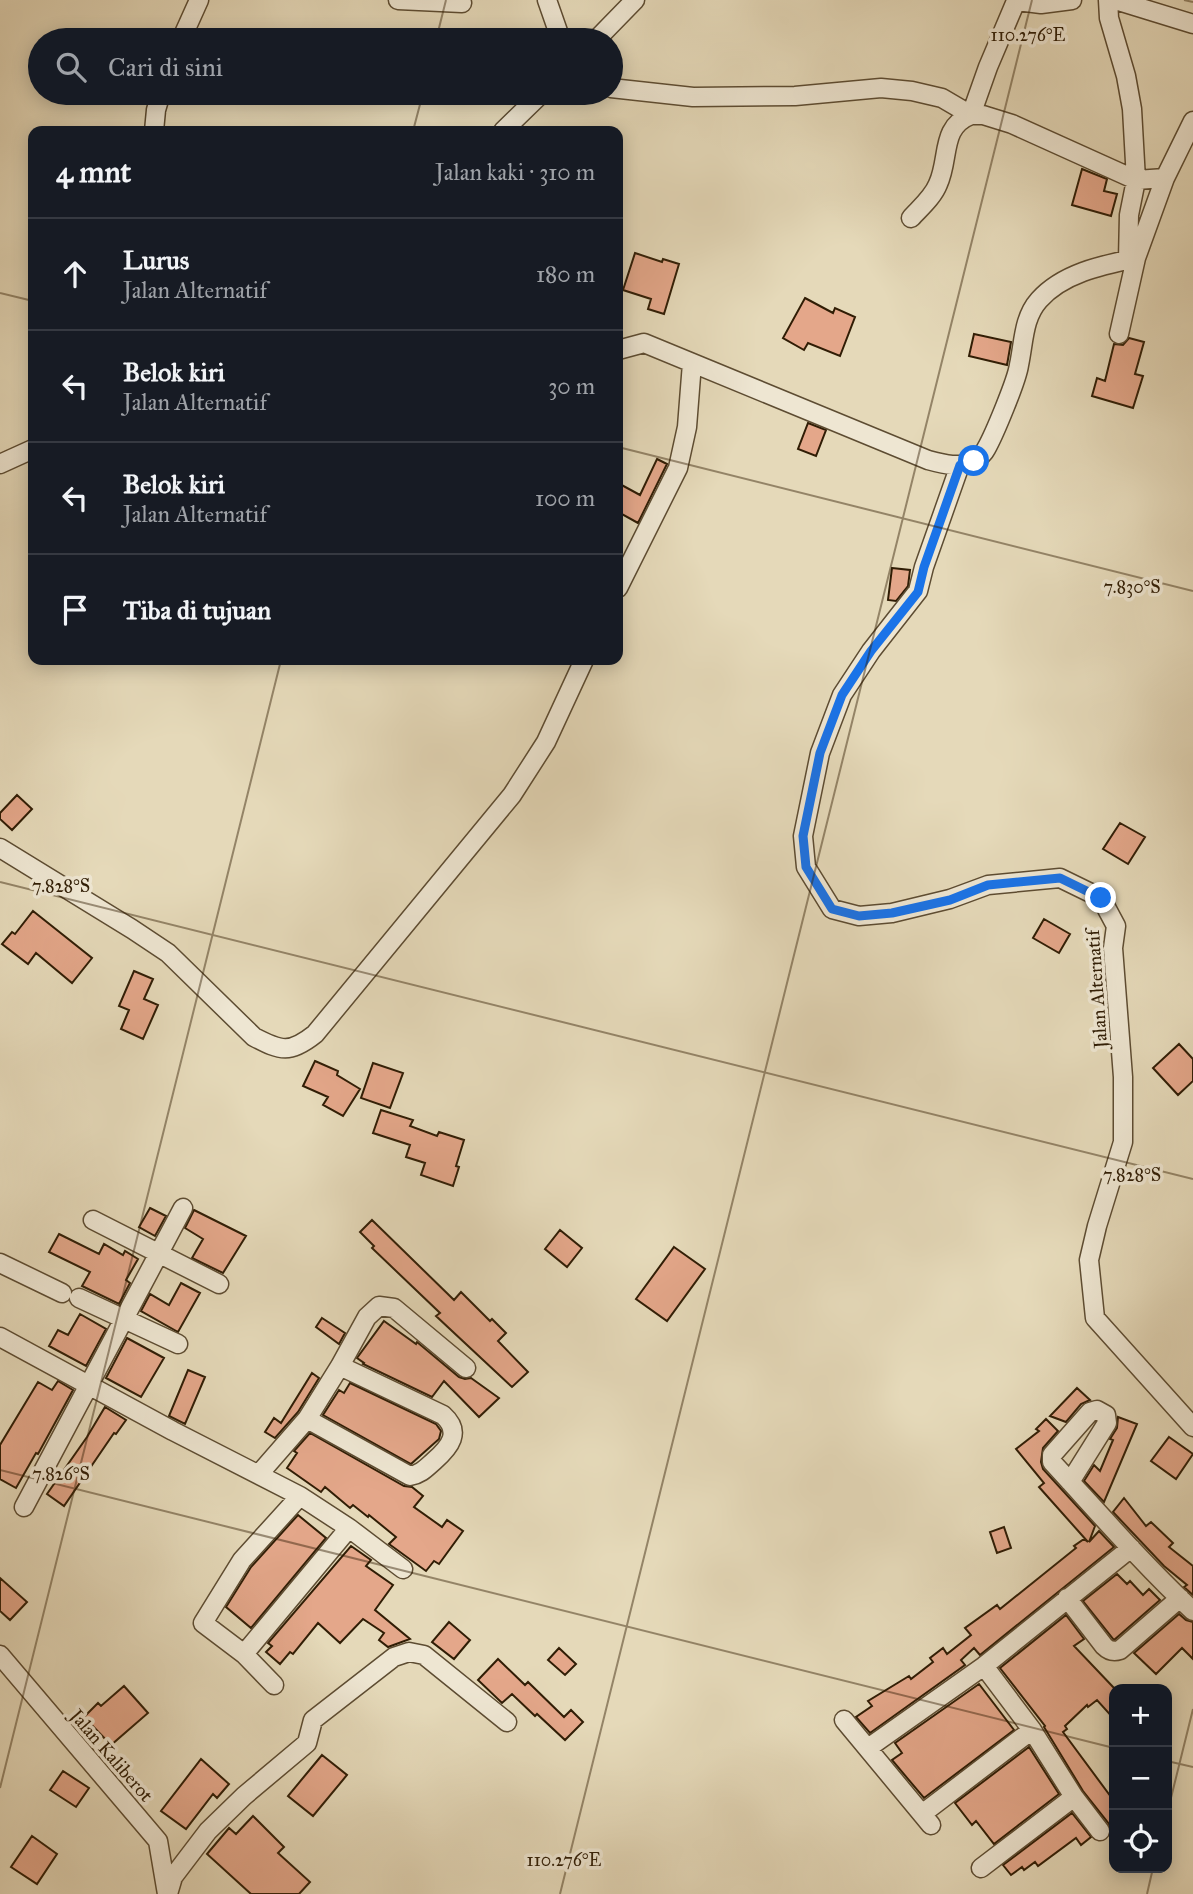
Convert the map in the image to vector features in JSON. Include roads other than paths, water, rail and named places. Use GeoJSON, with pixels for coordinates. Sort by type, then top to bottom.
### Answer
{"type":"FeatureCollection","features":[{"type":"Feature","properties":{"kind":"street"},"geometry":{"type":"LineString","coordinates":[[186,28],[199,0]]}},
{"type":"Feature","properties":{"kind":"street"},"geometry":{"type":"LineString","coordinates":[[398,0],[462,3],[461,0]]}},
{"type":"Feature","properties":{"kind":"street"},"geometry":{"type":"LineString","coordinates":[[608,28],[635,0]]}},
{"type":"Feature","properties":{"kind":"street"},"geometry":{"type":"LineString","coordinates":[[971,115],[992,56],[1017,1],[1041,4],[1072,0]]}},
{"type":"Feature","properties":{"kind":"street"},"geometry":{"type":"LineString","coordinates":[[1108,0],[1114,41],[1126,76],[1132,108],[1136,180],[1129,215],[1132,259]]}},
{"type":"Feature","properties":{"kind":"street"},"geometry":{"type":"LineString","coordinates":[[1115,0],[1193,24]]}},
{"type":"Feature","properties":{"kind":"street"},"geometry":{"type":"LineString","coordinates":[[550,2],[558,28]]}},
{"type":"Feature","properties":{"kind":"street"},"geometry":{"type":"LineString","coordinates":[[623,89],[719,97],[795,96],[881,88],[912,91],[942,99],[971,115]]}},
{"type":"Feature","properties":{"kind":"street"},"geometry":{"type":"LineString","coordinates":[[154,126],[157,105]]}},
{"type":"Feature","properties":{"kind":"street"},"geometry":{"type":"LineString","coordinates":[[508,126],[530,105]]}},
{"type":"Feature","properties":{"kind":"street"},"geometry":{"type":"LineString","coordinates":[[911,218],[937,186],[951,129],[960,119],[971,115],[983,115],[1012,124],[1136,180],[1165,178]]}},
{"type":"Feature","properties":{"kind":"street"},"geometry":{"type":"LineString","coordinates":[[1119,334],[1132,259],[1165,178],[1193,121]]}},
{"type":"Feature","properties":{"kind":"street"},"geometry":{"type":"LineString","coordinates":[[623,349],[645,343],[928,460],[960,465],[974,461],[985,451],[1019,367],[1027,320],[1039,300],[1063,281],[1088,270],[1132,259]]}},
{"type":"Feature","properties":{"kind":"street"},"geometry":{"type":"LineString","coordinates":[[623,578],[678,468],[687,427],[692,363]]}},
{"type":"Feature","properties":{"kind":"street"},"geometry":{"type":"LineString","coordinates":[[0,464],[28,451]]}},
{"type":"Feature","properties":{"kind":"street","name":"Jalan Alternatif"},"geometry":{"type":"LineString","coordinates":[[960,465],[924,567],[918,592],[871,651],[842,695],[824,741],[803,836],[806,867],[832,909],[859,916],[892,913],[950,900],[988,885],[1060,878],[1101,898],[1116,926],[1113,948],[1123,1077],[1123,1142],[1089,1260],[1095,1318],[1193,1427]]}},
{"type":"Feature","properties":{"kind":"street"},"geometry":{"type":"LineString","coordinates":[[0,848],[168,953],[254,1037],[286,1049],[299,1046],[315,1034],[512,795],[546,742],[582,665]]}},
{"type":"Feature","properties":{"kind":"street"},"geometry":{"type":"LineString","coordinates":[[24,1507],[183,1208]]}},
{"type":"Feature","properties":{"kind":"street"},"geometry":{"type":"LineString","coordinates":[[93,1220],[219,1284]]}},
{"type":"Feature","properties":{"kind":"street"},"geometry":{"type":"LineString","coordinates":[[0,1263],[178,1343]]}},
{"type":"Feature","properties":{"kind":"street"},"geometry":{"type":"LineString","coordinates":[[259,1474],[307,1419],[367,1317],[379,1306],[387,1306],[402,1314],[466,1368]]}},
{"type":"Feature","properties":{"kind":"street"},"geometry":{"type":"LineString","coordinates":[[0,1337],[300,1496],[349,1528],[403,1569]]}},
{"type":"Feature","properties":{"kind":"street"},"geometry":{"type":"LineString","coordinates":[[307,1419],[410,1476],[422,1472],[448,1449],[453,1433],[452,1426],[443,1415],[340,1366]]}},
{"type":"Feature","properties":{"kind":"street"},"geometry":{"type":"LineString","coordinates":[[1070,1482],[1193,1611]]}},
{"type":"Feature","properties":{"kind":"street"},"geometry":{"type":"LineString","coordinates":[[274,1685],[244,1654],[203,1623],[242,1560],[300,1496]]}},
{"type":"Feature","properties":{"kind":"street"},"geometry":{"type":"LineString","coordinates":[[244,1654],[349,1528]]}},
{"type":"Feature","properties":{"kind":"street"},"geometry":{"type":"LineString","coordinates":[[868,1748],[984,1666],[1131,1548]]}},
{"type":"Feature","properties":{"kind":"street"},"geometry":{"type":"LineString","coordinates":[[1067,1598],[1110,1651],[1121,1650],[1180,1598]]}},
{"type":"Feature","properties":{"kind":"street"},"geometry":{"type":"LineString","coordinates":[[167,1894],[173,1877],[208,1831],[244,1796],[307,1743],[313,1720],[394,1657],[409,1652],[424,1655],[507,1722]]}},
{"type":"Feature","properties":{"kind":"street","name":"Jalan Kaliberot"},"geometry":{"type":"LineString","coordinates":[[0,1655],[159,1842],[167,1894]]}},
{"type":"Feature","properties":{"kind":"street"},"geometry":{"type":"LineString","coordinates":[[984,1666],[1100,1831]]}},
{"type":"Feature","properties":{"kind":"street"},"geometry":{"type":"LineString","coordinates":[[844,1720],[926,1820],[1031,1730]]}},
{"type":"Feature","properties":{"kind":"street"},"geometry":{"type":"LineString","coordinates":[[981,1868],[1074,1797]]}}]}
